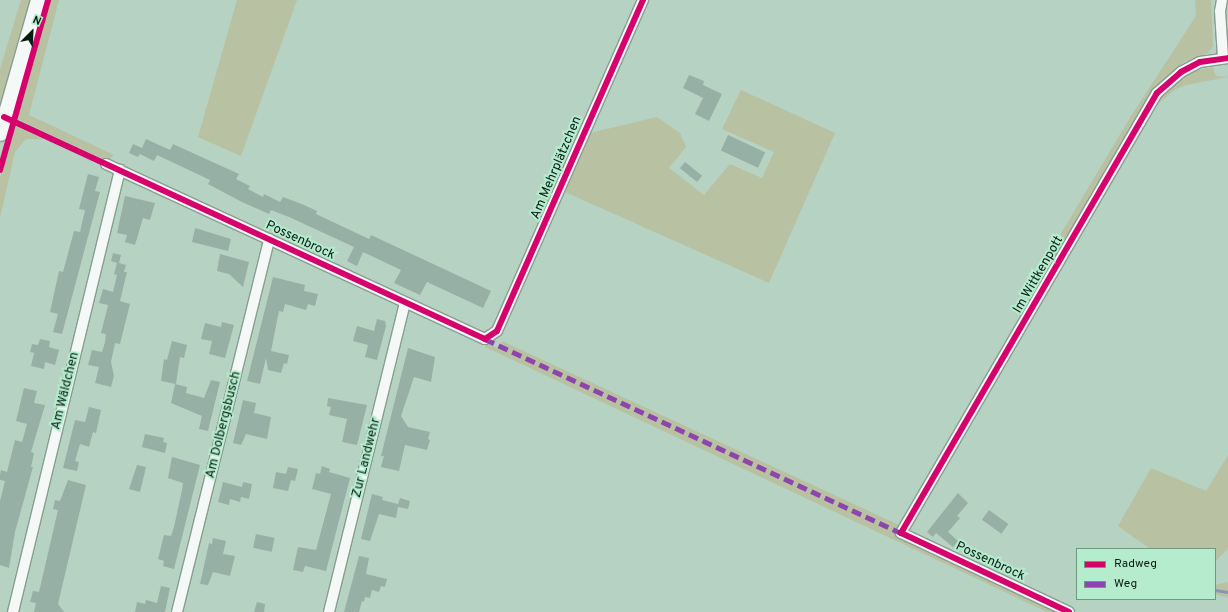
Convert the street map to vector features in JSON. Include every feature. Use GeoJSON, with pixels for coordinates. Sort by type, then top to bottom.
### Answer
{"type":"FeatureCollection","features":[{"type":"Feature","properties":{"kind":"main road"},"geometry":{"type":"LineString","coordinates":[[0,133],[38,0]]}},
{"type":"Feature","properties":{"kind":"street","name":"Am Mehrplätzchen"},"geometry":{"type":"LineString","coordinates":[[485,339],[497,331],[643,0]]}},
{"type":"Feature","properties":{"kind":"street"},"geometry":{"type":"LineString","coordinates":[[1222,0],[1220,11],[1225,58]]}},
{"type":"Feature","properties":{"kind":"street","name":"Im Wittkenpott"},"geometry":{"type":"LineString","coordinates":[[901,533],[1157,93],[1181,72],[1200,62],[1225,58]]}},
{"type":"Feature","properties":{"kind":"street","name":"Possenbrock"},"geometry":{"type":"LineString","coordinates":[[106,164],[485,339]]}},
{"type":"Feature","properties":{"kind":"street","name":"Am Wäldchen"},"geometry":{"type":"LineString","coordinates":[[12,612],[120,170]]}},
{"type":"Feature","properties":{"kind":"street","name":"Am Dolbergsbusch"},"geometry":{"type":"LineString","coordinates":[[177,612],[269,239]]}},
{"type":"Feature","properties":{"kind":"street","name":"Zur Landwehr"},"geometry":{"type":"LineString","coordinates":[[329,612],[405,303]]}},
{"type":"Feature","properties":{"kind":"street","name":"Possenbrock"},"geometry":{"type":"LineString","coordinates":[[901,533],[1069,612]]}},
{"type":"Feature","properties":{"kind":"green space"},"geometry":{"type":"Polygon","coordinates":[[[21,0],[31,0],[0,107],[0,69],[21,0]]]}},
{"type":"Feature","properties":{"kind":"green space"},"geometry":{"type":"Polygon","coordinates":[[[43,0],[59,0],[29,115],[114,155],[108,161],[11,116],[43,0]]]}},
{"type":"Feature","properties":{"kind":"green space"},"geometry":{"type":"Polygon","coordinates":[[[237,0],[297,0],[241,156],[198,137],[237,0]]]}},
{"type":"Feature","properties":{"kind":"green space"},"geometry":{"type":"Polygon","coordinates":[[[1195,0],[1211,0],[1213,46],[1208,53],[1185,61],[1156,86],[1028,307],[1038,272],[1131,116],[1196,16],[1195,0]]]}},
{"type":"Feature","properties":{"kind":"green space"},"geometry":{"type":"Polygon","coordinates":[[[1213,67],[1216,76],[1228,77],[1186,85],[1176,89],[1160,102],[1144,123],[1155,102],[1180,79],[1194,71],[1213,67]]]}},
{"type":"Feature","properties":{"kind":"green space"},"geometry":{"type":"Polygon","coordinates":[[[741,90],[835,133],[769,283],[565,192],[590,133],[657,117],[680,133],[686,147],[669,168],[704,195],[730,164],[762,178],[774,152],[722,129],[741,90]]]}},
{"type":"Feature","properties":{"kind":"green space"},"geometry":{"type":"Polygon","coordinates":[[[15,126],[43,139],[26,139],[15,152],[0,218],[0,178],[15,126]]]}},
{"type":"Feature","properties":{"kind":"green space"},"geometry":{"type":"Polygon","coordinates":[[[502,341],[899,525],[895,533],[900,537],[1064,612],[1047,612],[485,347],[486,344],[498,348],[502,341]]]}},
{"type":"Feature","properties":{"kind":"green space"},"geometry":{"type":"Polygon","coordinates":[[[1228,455],[1228,548],[1216,561],[1216,548],[1149,548],[1118,526],[1151,468],[1206,491],[1228,455]]]}},
{"type":"Feature","properties":{"kind":"green space"},"geometry":{"type":"Polygon","coordinates":[[[1228,582],[1228,598],[1216,594],[1216,585],[1228,582]]]}},
{"type":"Feature","properties":{"kind":"building"},"geometry":{"type":"Polygon","coordinates":[[[689,75],[704,81],[703,85],[722,94],[709,121],[695,114],[703,98],[683,88],[689,75]]]}},
{"type":"Feature","properties":{"kind":"building"},"geometry":{"type":"Polygon","coordinates":[[[728,135],[765,152],[758,168],[721,150],[728,135]]]}},
{"type":"Feature","properties":{"kind":"building"},"geometry":{"type":"Polygon","coordinates":[[[146,139],[170,150],[173,144],[239,174],[236,179],[250,186],[248,189],[263,197],[264,194],[280,202],[283,197],[304,205],[317,211],[316,214],[369,239],[371,235],[491,291],[483,308],[427,282],[420,295],[394,283],[401,270],[363,252],[357,266],[347,261],[354,247],[289,217],[271,210],[269,214],[242,202],[208,184],[210,180],[157,155],[154,161],[140,154],[138,157],[129,153],[133,144],[142,148],[146,139]]]}},
{"type":"Feature","properties":{"kind":"building"},"geometry":{"type":"Polygon","coordinates":[[[685,162],[702,176],[697,182],[680,168],[685,162]]]}},
{"type":"Feature","properties":{"kind":"building"},"geometry":{"type":"Polygon","coordinates":[[[88,174],[99,177],[95,191],[100,192],[62,334],[53,332],[58,314],[50,312],[59,271],[63,272],[74,231],[80,232],[85,210],[79,209],[88,174]]]}},
{"type":"Feature","properties":{"kind":"building"},"geometry":{"type":"Polygon","coordinates":[[[125,196],[155,203],[150,220],[143,218],[135,245],[125,242],[127,235],[117,233],[125,196]]]}},
{"type":"Feature","properties":{"kind":"building"},"geometry":{"type":"Polygon","coordinates":[[[195,228],[231,239],[228,251],[192,242],[195,228]]]}},
{"type":"Feature","properties":{"kind":"building"},"geometry":{"type":"Polygon","coordinates":[[[113,253],[121,255],[119,263],[126,265],[124,272],[127,272],[120,301],[130,304],[120,344],[115,343],[111,362],[114,376],[111,387],[95,383],[99,367],[88,365],[92,350],[102,352],[105,342],[106,334],[101,333],[108,305],[99,303],[103,289],[113,292],[117,275],[114,274],[117,263],[111,261],[113,253]]]}},
{"type":"Feature","properties":{"kind":"building"},"geometry":{"type":"Polygon","coordinates":[[[220,254],[249,262],[243,287],[229,274],[217,271],[220,254]]]}},
{"type":"Feature","properties":{"kind":"building"},"geometry":{"type":"Polygon","coordinates":[[[273,277],[305,285],[304,291],[318,294],[315,306],[308,304],[306,310],[285,304],[283,312],[279,311],[271,351],[289,355],[287,364],[284,363],[281,373],[268,370],[266,358],[260,384],[247,381],[273,277]]]}},
{"type":"Feature","properties":{"kind":"building"},"geometry":{"type":"Polygon","coordinates":[[[377,319],[385,321],[386,326],[377,360],[365,357],[368,345],[353,341],[357,326],[374,331],[377,319]]]}},
{"type":"Feature","properties":{"kind":"building"},"geometry":{"type":"Polygon","coordinates":[[[222,322],[234,325],[225,358],[209,354],[212,341],[201,339],[205,323],[221,327],[222,322]]]}},
{"type":"Feature","properties":{"kind":"building"},"geometry":{"type":"Polygon","coordinates":[[[40,339],[50,341],[49,347],[59,350],[55,365],[45,362],[44,369],[31,366],[34,353],[30,352],[32,344],[38,345],[40,339]]]}},
{"type":"Feature","properties":{"kind":"building"},"geometry":{"type":"Polygon","coordinates":[[[172,341],[187,345],[184,358],[180,357],[176,384],[161,381],[164,359],[167,360],[172,341]]]}},
{"type":"Feature","properties":{"kind":"building"},"geometry":{"type":"Polygon","coordinates":[[[408,348],[435,357],[431,382],[414,377],[401,416],[408,427],[430,432],[428,439],[430,440],[427,450],[405,445],[399,471],[381,467],[384,456],[381,456],[408,348]]]}},
{"type":"Feature","properties":{"kind":"building"},"geometry":{"type":"Polygon","coordinates":[[[211,380],[220,382],[208,431],[199,429],[202,416],[171,403],[175,384],[187,387],[186,393],[204,398],[211,380]]]}},
{"type":"Feature","properties":{"kind":"building"},"geometry":{"type":"Polygon","coordinates":[[[24,388],[37,391],[34,403],[45,405],[31,452],[34,453],[31,467],[33,467],[15,532],[9,568],[0,565],[0,501],[5,481],[0,480],[0,475],[1,470],[7,472],[15,440],[22,442],[27,424],[16,421],[24,388]]]}},
{"type":"Feature","properties":{"kind":"building"},"geometry":{"type":"Polygon","coordinates":[[[328,398],[367,405],[357,445],[342,442],[347,419],[329,415],[331,407],[327,406],[328,398]]]}},
{"type":"Feature","properties":{"kind":"building"},"geometry":{"type":"Polygon","coordinates":[[[243,400],[256,403],[254,413],[271,417],[267,439],[246,434],[241,445],[233,443],[243,400]]]}},
{"type":"Feature","properties":{"kind":"building"},"geometry":{"type":"Polygon","coordinates":[[[89,407],[101,410],[96,433],[93,432],[89,447],[80,444],[75,461],[79,462],[77,471],[63,468],[75,420],[85,422],[89,407]]]}},
{"type":"Feature","properties":{"kind":"building"},"geometry":{"type":"Polygon","coordinates":[[[145,434],[164,438],[163,442],[167,443],[165,453],[142,447],[145,434]]]}},
{"type":"Feature","properties":{"kind":"building"},"geometry":{"type":"Polygon","coordinates":[[[172,457],[200,465],[174,569],[163,566],[164,561],[158,559],[164,535],[171,536],[174,527],[183,483],[168,478],[172,457]]]}},
{"type":"Feature","properties":{"kind":"building"},"geometry":{"type":"Polygon","coordinates":[[[137,465],[146,467],[140,492],[129,489],[137,465]]]}},
{"type":"Feature","properties":{"kind":"building"},"geometry":{"type":"Polygon","coordinates":[[[322,466],[330,469],[329,472],[350,478],[326,571],[305,566],[303,572],[293,570],[298,547],[316,550],[331,494],[312,489],[316,473],[320,474],[322,466]]]}},
{"type":"Feature","properties":{"kind":"building"},"geometry":{"type":"Polygon","coordinates":[[[288,467],[298,469],[295,481],[291,480],[288,491],[273,488],[276,472],[286,474],[288,467]]]}},
{"type":"Feature","properties":{"kind":"building"},"geometry":{"type":"Polygon","coordinates":[[[68,480],[86,485],[58,604],[64,612],[34,612],[36,603],[30,602],[33,591],[39,592],[58,510],[53,509],[55,500],[60,501],[68,480]]]}},
{"type":"Feature","properties":{"kind":"building"},"geometry":{"type":"Polygon","coordinates":[[[223,482],[242,487],[243,482],[252,484],[249,499],[241,497],[240,502],[230,499],[229,505],[218,502],[223,482]]]}},
{"type":"Feature","properties":{"kind":"building"},"geometry":{"type":"Polygon","coordinates":[[[958,493],[968,503],[957,516],[960,518],[948,532],[958,541],[953,547],[936,533],[933,537],[927,532],[958,493]]]}},
{"type":"Feature","properties":{"kind":"building"},"geometry":{"type":"Polygon","coordinates":[[[372,494],[383,497],[382,500],[398,504],[400,498],[410,501],[408,509],[398,507],[396,518],[379,514],[370,541],[361,539],[372,494]]]}},
{"type":"Feature","properties":{"kind":"building"},"geometry":{"type":"Polygon","coordinates":[[[989,510],[1008,524],[1001,534],[982,520],[989,510]]]}},
{"type":"Feature","properties":{"kind":"building"},"geometry":{"type":"Polygon","coordinates":[[[256,534],[275,538],[272,552],[253,548],[256,534]]]}},
{"type":"Feature","properties":{"kind":"building"},"geometry":{"type":"Polygon","coordinates":[[[213,538],[226,541],[223,554],[235,556],[230,576],[213,572],[208,585],[200,584],[209,543],[212,544],[213,538]]]}},
{"type":"Feature","properties":{"kind":"building"},"geometry":{"type":"Polygon","coordinates":[[[359,556],[369,558],[366,574],[387,579],[385,587],[381,586],[379,592],[372,590],[370,598],[365,597],[364,602],[362,601],[359,612],[344,612],[359,556]]]}},
{"type":"Feature","properties":{"kind":"building"},"geometry":{"type":"Polygon","coordinates":[[[161,586],[170,588],[165,612],[135,612],[137,602],[145,604],[146,600],[157,603],[161,586]]]}},
{"type":"Feature","properties":{"kind":"building"},"geometry":{"type":"Polygon","coordinates":[[[257,602],[265,604],[264,612],[254,612],[257,602]]]}},
{"type":"Feature","properties":{"kind":"waterway"},"geometry":{"type":"LineString","coordinates":[[1216,590],[1228,592]]}},
{"type":"Feature","properties":{"kind":"marked path"},"geometry":{"type":"LineString","coordinates":[[485,339],[901,533]]}},
{"type":"Feature","properties":{"kind":"cycle path"},"geometry":{"type":"LineString","coordinates":[[0,170],[48,0]]}},
{"type":"Feature","properties":{"kind":"cycle path"},"geometry":{"type":"LineString","coordinates":[[4,117],[485,339],[497,331],[643,0]]}},
{"type":"Feature","properties":{"kind":"cycle path"},"geometry":{"type":"LineString","coordinates":[[1069,612],[901,533],[1157,93],[1181,72],[1200,62],[1228,58]]}}]}
